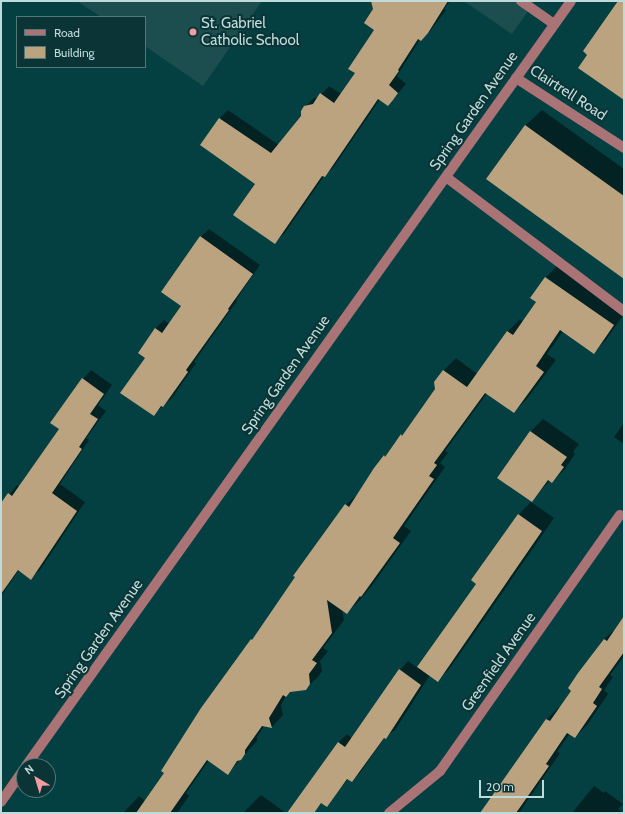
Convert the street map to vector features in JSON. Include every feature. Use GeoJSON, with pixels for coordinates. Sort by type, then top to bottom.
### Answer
{"type":"FeatureCollection","features":[{"type":"Feature","properties":{"kind":"street"},"geometry":{"type":"LineString","coordinates":[[521,1],[554,24]]}},
{"type":"Feature","properties":{"kind":"street","name":"Spring Garden Avenue"},"geometry":{"type":"LineString","coordinates":[[32,758],[571,1]]}},
{"type":"Feature","properties":{"kind":"street","name":"Clairtrell Road"},"geometry":{"type":"LineString","coordinates":[[516,78],[624,148]]}},
{"type":"Feature","properties":{"kind":"street"},"geometry":{"type":"LineString","coordinates":[[446,177],[624,311]]}},
{"type":"Feature","properties":{"kind":"street","name":"Greenfield Avenue"},"geometry":{"type":"LineString","coordinates":[[389,813],[440,771],[620,515]]}},
{"type":"Feature","properties":{"kind":"street"},"geometry":{"type":"LineString","coordinates":[[1,802],[16,780]]}},
{"type":"Feature","properties":{"kind":"shaded area","name":"St. Gabriel Catholic School"},"geometry":{"type":"Polygon","coordinates":[[[77,1],[262,1],[203,86],[146,47],[146,16],[100,16],[77,1]]]}},
{"type":"Feature","properties":{"kind":"shaded area"},"geometry":{"type":"Polygon","coordinates":[[[464,1],[535,1],[512,34],[464,1]]]}},
{"type":"Feature","properties":{"kind":"building"},"geometry":{"type":"Polygon","coordinates":[[[371,1],[448,1],[428,33],[421,41],[418,39],[389,85],[398,93],[388,106],[378,99],[325,177],[322,176],[275,244],[233,215],[255,184],[200,145],[219,118],[271,153],[301,116],[301,111],[304,106],[313,104],[320,93],[334,103],[355,73],[348,69],[374,30],[364,23],[373,9],[371,1]]]}},
{"type":"Feature","properties":{"kind":"building"},"geometry":{"type":"Polygon","coordinates":[[[618,1],[624,1],[624,100],[578,68],[587,55],[583,51],[618,1]]]}},
{"type":"Feature","properties":{"kind":"building"},"geometry":{"type":"Polygon","coordinates":[[[525,125],[624,196],[624,279],[486,179],[525,125]]]}},
{"type":"Feature","properties":{"kind":"building"},"geometry":{"type":"Polygon","coordinates":[[[200,236],[253,274],[186,370],[188,372],[163,407],[161,406],[154,416],[120,393],[145,358],[138,353],[155,328],[162,333],[181,306],[161,292],[200,236]]]}},
{"type":"Feature","properties":{"kind":"building"},"geometry":{"type":"Polygon","coordinates":[[[545,277],[614,325],[594,354],[560,330],[536,366],[544,372],[514,413],[485,393],[434,463],[437,465],[429,476],[434,479],[393,538],[400,543],[361,597],[360,596],[347,614],[327,600],[332,633],[312,660],[317,663],[309,674],[310,684],[306,690],[290,692],[286,697],[283,695],[269,718],[272,728],[262,726],[245,750],[245,754],[241,760],[237,761],[228,775],[207,760],[170,813],[136,813],[164,773],[161,771],[201,708],[251,639],[252,640],[295,577],[293,576],[345,504],[349,507],[374,468],[384,455],[385,457],[401,434],[402,436],[435,389],[434,382],[443,370],[467,387],[507,331],[513,335],[536,302],[530,298],[545,277]]]}},
{"type":"Feature","properties":{"kind":"building"},"geometry":{"type":"Polygon","coordinates":[[[82,378],[104,394],[90,414],[98,419],[79,447],[82,449],[52,493],[77,511],[31,580],[18,570],[1,594],[1,503],[8,493],[12,496],[59,429],[50,423],[82,378]]]}},
{"type":"Feature","properties":{"kind":"building"},"geometry":{"type":"Polygon","coordinates":[[[530,431],[567,457],[561,465],[564,467],[552,483],[548,480],[532,502],[497,478],[530,431]]]}},
{"type":"Feature","properties":{"kind":"building"},"geometry":{"type":"Polygon","coordinates":[[[518,514],[542,531],[438,682],[417,667],[476,584],[471,580],[518,514]]]}},
{"type":"Feature","properties":{"kind":"building"},"geometry":{"type":"Polygon","coordinates":[[[624,616],[624,652],[599,687],[602,689],[593,703],[597,706],[575,738],[567,733],[546,764],[549,766],[516,813],[480,813],[546,719],[550,721],[571,691],[568,688],[578,673],[604,639],[607,641],[624,616]]]}},
{"type":"Feature","properties":{"kind":"building"},"geometry":{"type":"Polygon","coordinates":[[[399,669],[421,685],[386,739],[384,738],[352,782],[347,779],[327,807],[321,803],[314,813],[287,813],[338,742],[345,747],[399,669]]]}},
{"type":"Feature","properties":{"kind":"place","name":"St. Gabriel Catholic School"},"geometry":{"type":"Point","coordinates":[193,32]}}]}
